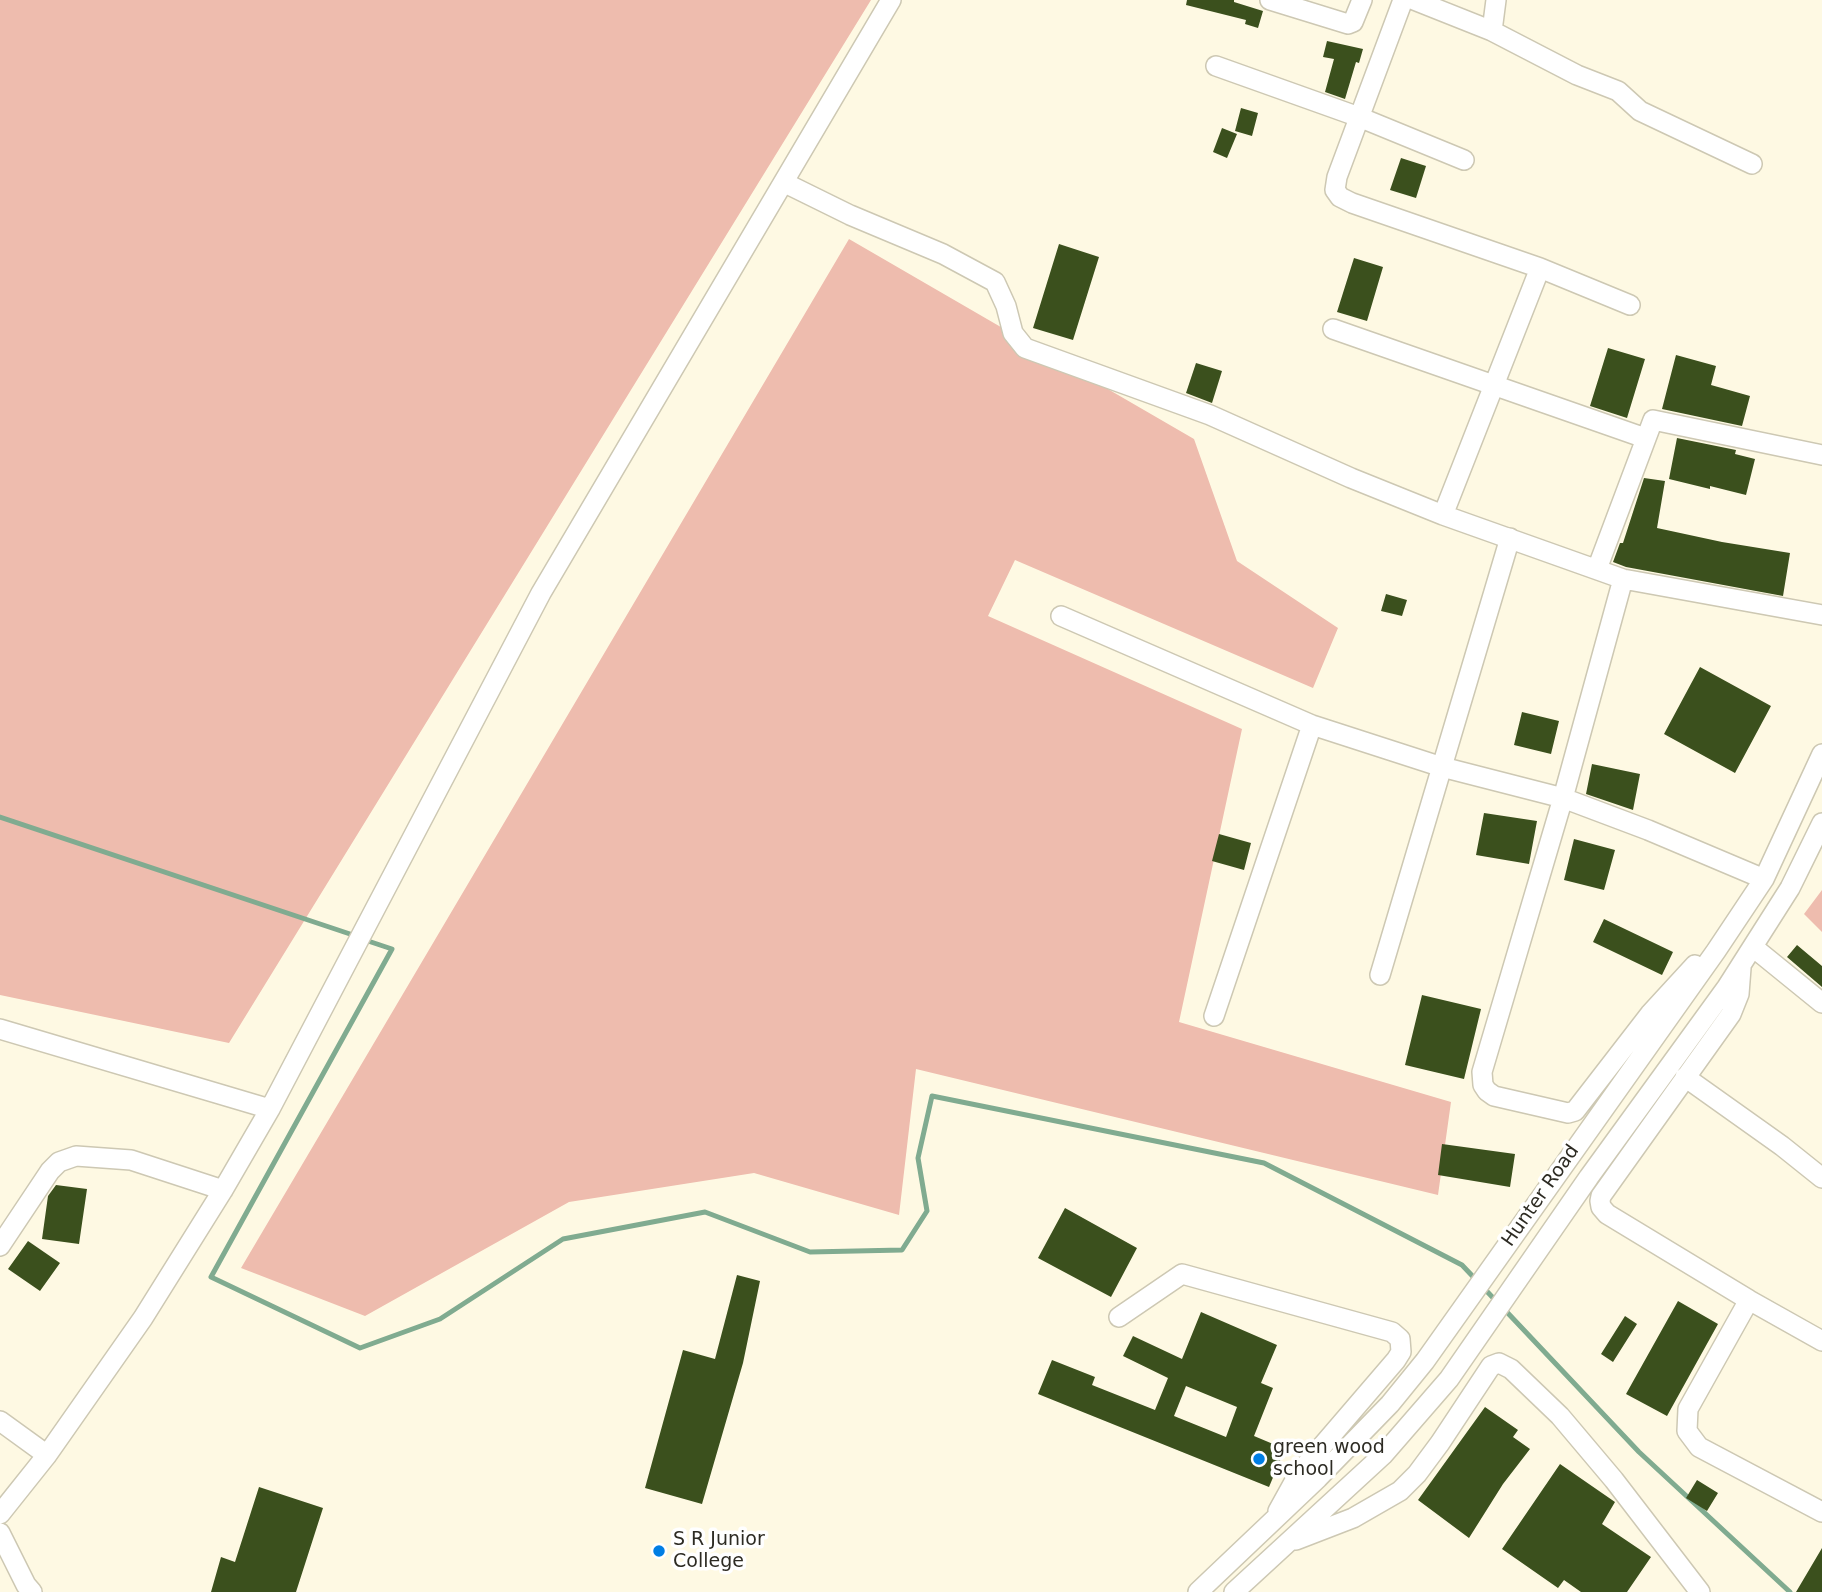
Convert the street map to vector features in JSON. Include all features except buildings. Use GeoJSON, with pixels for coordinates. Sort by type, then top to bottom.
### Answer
{"type":"FeatureCollection","features":[{"type":"Feature","properties":{"kind":"street"},"geometry":{"type":"LineString","coordinates":[[0,1514],[47,1455],[143,1318],[223,1190],[270,1109],[541,593],[891,0]]}},
{"type":"Feature","properties":{"kind":"street"},"geometry":{"type":"LineString","coordinates":[[1270,0],[1348,24],[1353,22],[1362,0]]}},
{"type":"Feature","properties":{"kind":"street"},"geometry":{"type":"LineString","coordinates":[[1403,0],[1336,177],[1335,190],[1340,197],[1540,268],[1630,305]]}},
{"type":"Feature","properties":{"kind":"street"},"geometry":{"type":"LineString","coordinates":[[1414,0],[1492,31],[1577,75],[1618,91],[1640,111],[1752,164]]}},
{"type":"Feature","properties":{"kind":"street"},"geometry":{"type":"LineString","coordinates":[[1492,31],[1496,0]]}},
{"type":"Feature","properties":{"kind":"street"},"geometry":{"type":"LineString","coordinates":[[1216,66],[1359,117],[1464,160]]}},
{"type":"Feature","properties":{"kind":"street"},"geometry":{"type":"LineString","coordinates":[[785,183],[849,215],[943,254],[995,282],[1006,306],[1013,334],[1026,348],[1210,415],[1351,478],[1443,515],[1623,579],[1822,615]]}},
{"type":"Feature","properties":{"kind":"street"},"geometry":{"type":"LineString","coordinates":[[1443,515],[1540,268]]}},
{"type":"Feature","properties":{"kind":"street"},"geometry":{"type":"LineString","coordinates":[[1333,329],[1645,438]]}},
{"type":"Feature","properties":{"kind":"street"},"geometry":{"type":"LineString","coordinates":[[1597,569],[1653,421],[1822,455]]}},
{"type":"Feature","properties":{"kind":"street"},"geometry":{"type":"LineString","coordinates":[[1380,975],[1510,538]]}},
{"type":"Feature","properties":{"kind":"street"},"geometry":{"type":"LineString","coordinates":[[1623,579],[1563,798],[1482,1072],[1483,1085],[1494,1097],[1568,1113],[1575,1111],[1581,1107],[1671,989],[1693,966],[1716,951]]}},
{"type":"Feature","properties":{"kind":"street"},"geometry":{"type":"LineString","coordinates":[[1061,615],[1312,725],[1442,767],[1563,798],[1764,879]]}},
{"type":"Feature","properties":{"kind":"street"},"geometry":{"type":"LineString","coordinates":[[1214,1016],[1312,725]]}},
{"type":"Feature","properties":{"kind":"street","name":"Hunter Road"},"geometry":{"type":"LineString","coordinates":[[1198,1592],[1274,1521],[1390,1404],[1425,1361],[1716,951],[1764,879],[1822,754]]}},
{"type":"Feature","properties":{"kind":"street","name":"Hunter Road"},"geometry":{"type":"LineString","coordinates":[[1234,1592],[1383,1455],[1449,1379],[1589,1177],[1742,964],[1790,888],[1822,823]]}},
{"type":"Feature","properties":{"kind":"street"},"geometry":{"type":"LineString","coordinates":[[1753,947],[1822,1003]]}},
{"type":"Feature","properties":{"kind":"street"},"geometry":{"type":"LineString","coordinates":[[1742,964],[1739,994],[1731,1014],[1601,1196],[1601,1207],[1607,1214],[1822,1341]]}},
{"type":"Feature","properties":{"kind":"street"},"geometry":{"type":"LineString","coordinates":[[0,1029],[270,1109]]}},
{"type":"Feature","properties":{"kind":"street"},"geometry":{"type":"LineString","coordinates":[[1685,1077],[1822,1178]]}},
{"type":"Feature","properties":{"kind":"street"},"geometry":{"type":"LineString","coordinates":[[0,1246],[50,1171],[59,1162],[76,1156],[131,1160],[223,1190]]}},
{"type":"Feature","properties":{"kind":"street"},"geometry":{"type":"LineString","coordinates":[[1119,1317],[1182,1274],[1392,1332],[1400,1339],[1402,1345],[1396,1360],[1299,1473],[1285,1494],[1274,1521]]}},
{"type":"Feature","properties":{"kind":"street"},"geometry":{"type":"LineString","coordinates":[[1749,1300],[1688,1409],[1687,1431],[1699,1447],[1822,1512]]}},
{"type":"Feature","properties":{"kind":"street"},"geometry":{"type":"LineString","coordinates":[[1289,1542],[1353,1518],[1400,1491],[1417,1474],[1440,1443],[1491,1366],[1499,1363],[1511,1369],[1560,1416],[1614,1480],[1700,1592]]}},
{"type":"Feature","properties":{"kind":"street"},"geometry":{"type":"LineString","coordinates":[[0,1421],[47,1455]]}},
{"type":"Feature","properties":{"kind":"street"},"geometry":{"type":"LineString","coordinates":[[0,1533],[32,1592]]}},
{"type":"Feature","properties":{"kind":"shaded area"},"geometry":{"type":"Polygon","coordinates":[[[0,0],[871,0],[229,1043],[0,995],[0,0]]]}},
{"type":"Feature","properties":{"kind":"shaded area"},"geometry":{"type":"Polygon","coordinates":[[[849,239],[1194,439],[1237,561],[1338,628],[1313,688],[1015,560],[988,616],[1242,729],[1179,1022],[1451,1102],[1438,1195],[916,1069],[899,1215],[754,1173],[569,1202],[365,1316],[241,1268],[849,239]]]}},
{"type":"Feature","properties":{"kind":"shaded area"},"geometry":{"type":"Polygon","coordinates":[[[1822,890],[1822,932],[1804,914],[1822,890]]]}},
{"type":"Feature","properties":{"kind":"waterway"},"geometry":{"type":"LineString","coordinates":[[0,817],[356,936]]}},
{"type":"Feature","properties":{"kind":"waterway"},"geometry":{"type":"LineString","coordinates":[[365,940],[392,949],[211,1277],[360,1348],[440,1319],[563,1239],[705,1212],[810,1252],[902,1250],[927,1211],[918,1158],[932,1096],[1264,1163],[1462,1265],[1497,1302]]}},
{"type":"Feature","properties":{"kind":"waterway"},"geometry":{"type":"LineString","coordinates":[[1504,1309],[1639,1452],[1790,1592]]}},
{"type":"Feature","properties":{"kind":"place","name":"green wood school"},"geometry":{"type":"Point","coordinates":[1259,1459]}},
{"type":"Feature","properties":{"kind":"place","name":"S R Junior College"},"geometry":{"type":"Point","coordinates":[659,1551]}}]}
